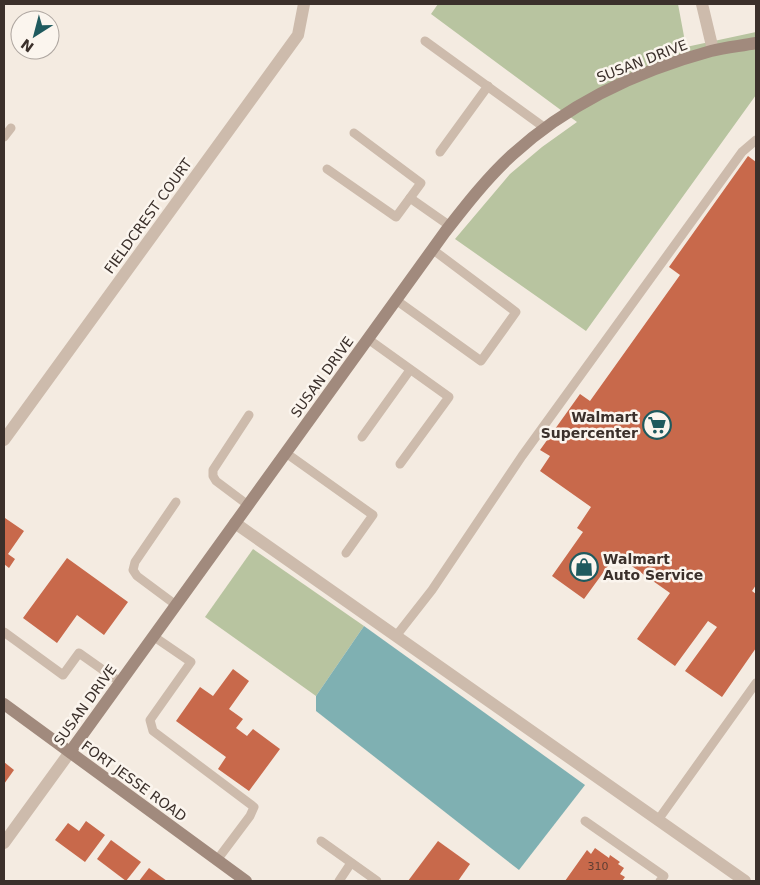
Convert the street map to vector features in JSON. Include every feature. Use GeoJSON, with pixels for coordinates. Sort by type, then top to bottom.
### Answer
{"type":"FeatureCollection","features":[{"type":"Feature","properties":{"kind":"street","name":"FIELDCREST COURT"},"geometry":{"type":"LineString","coordinates":[[4,440],[298,35],[304,4]]}},
{"type":"Feature","properties":{"kind":"street"},"geometry":{"type":"LineString","coordinates":[[702,4],[713,50]]}},
{"type":"Feature","properties":{"kind":"street","name":"SUSAN DRIVE"},"geometry":{"type":"LineString","coordinates":[[4,842],[432,249],[468,202],[500,167],[566,112],[622,82],[656,68],[713,50],[756,43]]}},
{"type":"Feature","properties":{"kind":"street"},"geometry":{"type":"LineString","coordinates":[[235,523],[745,881]]}},
{"type":"Feature","properties":{"kind":"street","name":"FORT JESSE ROAD"},"geometry":{"type":"LineString","coordinates":[[4,704],[246,881]]}},
{"type":"Feature","properties":{"kind":"lane"},"geometry":{"type":"LineString","coordinates":[[425,41],[545,128]]}},
{"type":"Feature","properties":{"kind":"lane"},"geometry":{"type":"LineString","coordinates":[[440,152],[488,86]]}},
{"type":"Feature","properties":{"kind":"lane"},"geometry":{"type":"LineString","coordinates":[[4,137],[11,128]]}},
{"type":"Feature","properties":{"kind":"lane"},"geometry":{"type":"LineString","coordinates":[[328,170],[396,218],[422,183],[354,133]]}},
{"type":"Feature","properties":{"kind":"lane"},"geometry":{"type":"LineString","coordinates":[[396,636],[432,590],[522,456],[742,152],[756,140]]}},
{"type":"Feature","properties":{"kind":"lane"},"geometry":{"type":"LineString","coordinates":[[410,198],[450,226]]}},
{"type":"Feature","properties":{"kind":"lane"},"geometry":{"type":"LineString","coordinates":[[396,300],[481,361],[516,312],[432,249]]}},
{"type":"Feature","properties":{"kind":"lane"},"geometry":{"type":"LineString","coordinates":[[368,339],[449,397],[400,464]]}},
{"type":"Feature","properties":{"kind":"lane"},"geometry":{"type":"LineString","coordinates":[[362,437],[410,370]]}},
{"type":"Feature","properties":{"kind":"lane"},"geometry":{"type":"LineString","coordinates":[[248,505],[216,481],[213,476],[213,470],[249,415]]}},
{"type":"Feature","properties":{"kind":"lane"},"geometry":{"type":"LineString","coordinates":[[286,453],[373,515],[346,553]]}},
{"type":"Feature","properties":{"kind":"lane"},"geometry":{"type":"LineString","coordinates":[[176,502],[139,555],[133,567],[134,573],[137,576],[176,605]]}},
{"type":"Feature","properties":{"kind":"lane"},"geometry":{"type":"LineString","coordinates":[[4,632],[63,675],[79,653],[120,682]]}},
{"type":"Feature","properties":{"kind":"lane"},"geometry":{"type":"LineString","coordinates":[[154,636],[191,662],[150,720],[153,731],[254,807],[250,816],[217,860]]}},
{"type":"Feature","properties":{"kind":"lane"},"geometry":{"type":"LineString","coordinates":[[658,820],[756,682]]}},
{"type":"Feature","properties":{"kind":"lane"},"geometry":{"type":"LineString","coordinates":[[585,821],[664,876],[660,881]]}},
{"type":"Feature","properties":{"kind":"lane"},"geometry":{"type":"LineString","coordinates":[[320,841],[377,881]]}},
{"type":"Feature","properties":{"kind":"lane"},"geometry":{"type":"LineString","coordinates":[[339,881],[351,863]]}},
{"type":"Feature","properties":{"kind":"green space"},"geometry":{"type":"Polygon","coordinates":[[[438,4],[678,4],[686,47],[756,32],[756,95],[586,331],[455,239],[510,174],[542,147],[577,122],[431,14],[438,4]]]}},
{"type":"Feature","properties":{"kind":"green space"},"geometry":{"type":"Polygon","coordinates":[[[253,549],[364,626],[316,696],[205,617],[253,549]]]}},
{"type":"Feature","properties":{"kind":"water"},"geometry":{"type":"Polygon","coordinates":[[[364,626],[585,785],[519,870],[316,711],[316,696],[364,626]]]}},
{"type":"Feature","properties":{"kind":"building","name":"Walmart Supercenter"},"geometry":{"type":"Polygon","coordinates":[[[748,156],[756,162],[756,585],[752,591],[756,594],[756,648],[722,697],[685,671],[717,627],[708,621],[675,666],[637,639],[670,593],[616,555],[584,599],[552,576],[583,532],[577,528],[591,507],[540,471],[550,456],[540,450],[580,394],[590,401],[680,275],[669,267],[748,156]]]}},
{"type":"Feature","properties":{"kind":"building"},"geometry":{"type":"Polygon","coordinates":[[[5,518],[24,531],[8,554],[15,559],[9,568],[4,564],[5,518]]]}},
{"type":"Feature","properties":{"kind":"building"},"geometry":{"type":"Polygon","coordinates":[[[67,558],[128,602],[104,635],[77,615],[57,643],[23,618],[67,558]]]}},
{"type":"Feature","properties":{"kind":"building"},"geometry":{"type":"Polygon","coordinates":[[[233,669],[249,681],[229,709],[243,719],[236,728],[247,736],[253,729],[280,749],[249,791],[218,769],[226,757],[176,721],[200,687],[213,696],[233,669]]]}},
{"type":"Feature","properties":{"kind":"building"},"geometry":{"type":"Polygon","coordinates":[[[4,762],[14,770],[4,784],[4,762]]]}},
{"type":"Feature","properties":{"kind":"building"},"geometry":{"type":"Polygon","coordinates":[[[86,821],[105,835],[85,862],[55,840],[68,823],[79,831],[86,821]]]}},
{"type":"Feature","properties":{"kind":"building"},"geometry":{"type":"Polygon","coordinates":[[[111,840],[141,862],[126,881],[97,859],[111,840]]]}},
{"type":"Feature","properties":{"kind":"building"},"geometry":{"type":"Polygon","coordinates":[[[438,841],[470,864],[458,881],[408,881],[438,841]]]}},
{"type":"Feature","properties":{"kind":"building"},"geometry":{"type":"Polygon","coordinates":[[[595,848],[609,858],[610,855],[620,862],[618,864],[624,868],[620,874],[625,877],[622,881],[565,881],[587,850],[591,854],[595,848]]]}},
{"type":"Feature","properties":{"kind":"building"},"geometry":{"type":"Polygon","coordinates":[[[149,868],[167,881],[139,881],[149,868]]]}},
{"type":"Feature","properties":{"kind":"place","name":"Walmart Supercenter"},"geometry":{"type":"Point","coordinates":[657,425]}},
{"type":"Feature","properties":{"kind":"place","name":"Walmart Auto Service"},"geometry":{"type":"Point","coordinates":[584,567]}}]}
